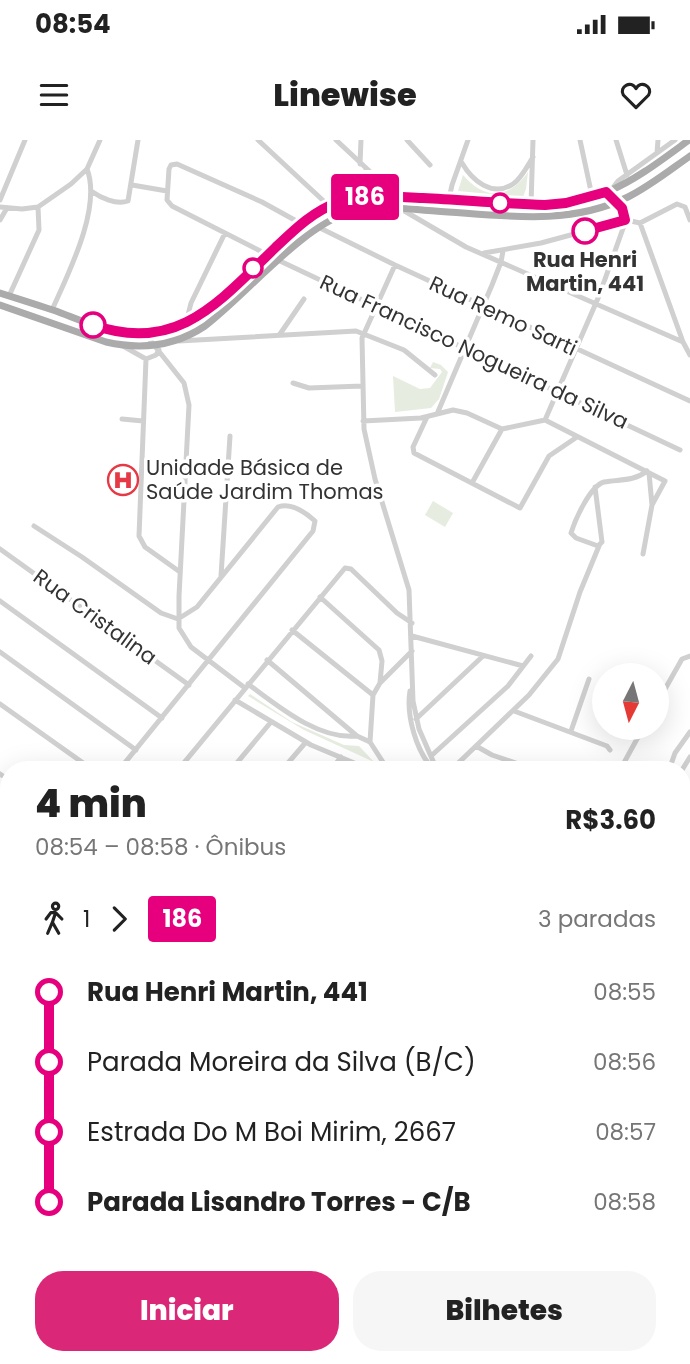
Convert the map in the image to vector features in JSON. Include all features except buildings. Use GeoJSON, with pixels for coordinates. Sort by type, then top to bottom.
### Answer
{"type":"FeatureCollection","features":[{"type":"Feature","properties":{"kind":"main road"},"geometry":{"type":"LineString","coordinates":[[0,293],[117,333],[146,335],[171,330],[210,307],[300,223],[329,206],[371,192],[531,205],[566,203],[609,191],[640,174],[686,142]]}},
{"type":"Feature","properties":{"kind":"main road"},"geometry":{"type":"LineString","coordinates":[[0,305],[86,336],[123,346],[157,348],[196,332],[318,228],[351,212],[372,208],[534,218],[570,214],[617,202],[690,155]]}},
{"type":"Feature","properties":{"kind":"street"},"geometry":{"type":"LineString","coordinates":[[0,200],[24,140]]}},
{"type":"Feature","properties":{"kind":"street"},"geometry":{"type":"LineString","coordinates":[[0,220],[3,208],[38,207],[71,184],[87,169],[100,140]]}},
{"type":"Feature","properties":{"kind":"street"},"geometry":{"type":"LineString","coordinates":[[91,191],[105,199],[125,202],[130,197],[138,140]]}},
{"type":"Feature","properties":{"kind":"street"},"geometry":{"type":"LineString","coordinates":[[258,140],[329,206]]}},
{"type":"Feature","properties":{"kind":"street"},"geometry":{"type":"LineString","coordinates":[[336,140],[396,196]]}},
{"type":"Feature","properties":{"kind":"street"},"geometry":{"type":"LineString","coordinates":[[360,164],[361,140]]}},
{"type":"Feature","properties":{"kind":"street"},"geometry":{"type":"LineString","coordinates":[[407,140],[430,165]]}},
{"type":"Feature","properties":{"kind":"street"},"geometry":{"type":"LineString","coordinates":[[449,199],[468,140]]}},
{"type":"Feature","properties":{"kind":"street"},"geometry":{"type":"LineString","coordinates":[[531,205],[533,140]]}},
{"type":"Feature","properties":{"kind":"street"},"geometry":{"type":"LineString","coordinates":[[580,140],[592,196]]}},
{"type":"Feature","properties":{"kind":"street"},"geometry":{"type":"LineString","coordinates":[[616,140],[627,176]]}},
{"type":"Feature","properties":{"kind":"street"},"geometry":{"type":"LineString","coordinates":[[657,153],[658,140]]}},
{"type":"Feature","properties":{"kind":"street"},"geometry":{"type":"LineString","coordinates":[[545,421],[596,304],[625,220],[625,212],[609,191],[618,181],[675,140]]}},
{"type":"Feature","properties":{"kind":"street"},"geometry":{"type":"LineString","coordinates":[[686,142],[690,155]]}},
{"type":"Feature","properties":{"kind":"street"},"geometry":{"type":"LineString","coordinates":[[462,163],[477,183],[499,188],[514,183],[533,157]]}},
{"type":"Feature","properties":{"kind":"street"},"geometry":{"type":"LineString","coordinates":[[132,185],[167,191],[169,169],[171,165],[177,164],[262,202],[300,223]]}},
{"type":"Feature","properties":{"kind":"street"},"geometry":{"type":"LineString","coordinates":[[52,310],[85,226],[91,191],[87,169]]}},
{"type":"Feature","properties":{"kind":"street"},"geometry":{"type":"LineString","coordinates":[[366,169],[372,208]]}},
{"type":"Feature","properties":{"kind":"street"},"geometry":{"type":"LineString","coordinates":[[371,192],[384,185]]}},
{"type":"Feature","properties":{"kind":"street","name":"Rua Francisco Nogueira da Silva"},"geometry":{"type":"LineString","coordinates":[[167,191],[167,200],[172,206],[268,255],[680,450]]}},
{"type":"Feature","properties":{"kind":"street"},"geometry":{"type":"LineString","coordinates":[[482,253],[541,243],[625,220],[640,223],[671,206],[681,204],[690,220]]}},
{"type":"Feature","properties":{"kind":"street"},"geometry":{"type":"LineString","coordinates":[[9,296],[39,230],[38,207]]}},
{"type":"Feature","properties":{"kind":"street"},"geometry":{"type":"LineString","coordinates":[[401,209],[466,247],[683,342]]}},
{"type":"Feature","properties":{"kind":"street"},"geometry":{"type":"LineString","coordinates":[[640,223],[690,355]]}},
{"type":"Feature","properties":{"kind":"street","name":"Rua Remo Sarti"},"geometry":{"type":"LineString","coordinates":[[318,228],[690,401]]}},
{"type":"Feature","properties":{"kind":"street"},"geometry":{"type":"LineString","coordinates":[[186,323],[191,303],[225,233]]}},
{"type":"Feature","properties":{"kind":"street"},"geometry":{"type":"LineString","coordinates":[[437,414],[501,262],[503,251]]}},
{"type":"Feature","properties":{"kind":"street"},"geometry":{"type":"LineString","coordinates":[[394,265],[361,344],[363,421],[386,528],[409,590],[412,624],[409,712],[411,727],[430,761]]}},
{"type":"Feature","properties":{"kind":"street"},"geometry":{"type":"LineString","coordinates":[[280,334],[304,299]]}},
{"type":"Feature","properties":{"kind":"street"},"geometry":{"type":"LineString","coordinates":[[176,341],[280,334],[364,333],[404,350],[435,375]]}},
{"type":"Feature","properties":{"kind":"street"},"geometry":{"type":"LineString","coordinates":[[146,335],[184,383],[189,405],[178,619],[184,639],[208,662],[288,712],[340,736],[357,736]]}},
{"type":"Feature","properties":{"kind":"street"},"geometry":{"type":"LineString","coordinates":[[123,346],[146,359]]}},
{"type":"Feature","properties":{"kind":"street"},"geometry":{"type":"LineString","coordinates":[[146,359],[156,355],[157,348]]}},
{"type":"Feature","properties":{"kind":"street"},"geometry":{"type":"LineString","coordinates":[[146,359],[139,536],[145,547],[180,572]]}},
{"type":"Feature","properties":{"kind":"street"},"geometry":{"type":"LineString","coordinates":[[293,383],[309,388],[362,386]]}},
{"type":"Feature","properties":{"kind":"street"},"geometry":{"type":"LineString","coordinates":[[363,421],[427,417],[453,410],[463,411],[502,429],[545,421],[665,481],[652,505]]}},
{"type":"Feature","properties":{"kind":"street"},"geometry":{"type":"LineString","coordinates":[[427,417],[413,447],[414,453],[520,508],[549,456],[577,437]]}},
{"type":"Feature","properties":{"kind":"street"},"geometry":{"type":"LineString","coordinates":[[122,419],[143,421]]}},
{"type":"Feature","properties":{"kind":"street"},"geometry":{"type":"LineString","coordinates":[[472,483],[502,429]]}},
{"type":"Feature","properties":{"kind":"street"},"geometry":{"type":"LineString","coordinates":[[221,576],[230,436]]}},
{"type":"Feature","properties":{"kind":"street"},"geometry":{"type":"LineString","coordinates":[[600,545],[576,538],[571,533],[595,487],[605,482],[636,478],[648,472]]}},
{"type":"Feature","properties":{"kind":"street"},"geometry":{"type":"LineString","coordinates":[[643,554],[652,505],[648,472]]}},
{"type":"Feature","properties":{"kind":"street"},"geometry":{"type":"LineString","coordinates":[[460,761],[529,695],[561,652],[580,592],[600,545],[595,487]]}},
{"type":"Feature","properties":{"kind":"street"},"geometry":{"type":"LineString","coordinates":[[127,761],[313,531],[315,521],[293,506],[282,505],[272,513],[197,607],[178,619]]}},
{"type":"Feature","properties":{"kind":"street"},"geometry":{"type":"LineString","coordinates":[[34,526],[161,612],[178,619]]}},
{"type":"Feature","properties":{"kind":"street","name":"Rua Cristalina"},"geometry":{"type":"LineString","coordinates":[[0,549],[189,685]]}},
{"type":"Feature","properties":{"kind":"street"},"geometry":{"type":"LineString","coordinates":[[185,761],[342,570],[348,568],[412,624]]}},
{"type":"Feature","properties":{"kind":"street"},"geometry":{"type":"LineString","coordinates":[[320,597],[379,650],[382,661],[380,683]]}},
{"type":"Feature","properties":{"kind":"street"},"geometry":{"type":"LineString","coordinates":[[0,601],[162,718]]}},
{"type":"Feature","properties":{"kind":"street"},"geometry":{"type":"LineString","coordinates":[[292,629],[373,695]]}},
{"type":"Feature","properties":{"kind":"street"},"geometry":{"type":"LineString","coordinates":[[412,636],[523,666]]}},
{"type":"Feature","properties":{"kind":"street"},"geometry":{"type":"LineString","coordinates":[[370,742],[373,695],[380,683],[412,651]]}},
{"type":"Feature","properties":{"kind":"street"},"geometry":{"type":"LineString","coordinates":[[0,652],[136,750]]}},
{"type":"Feature","properties":{"kind":"street"},"geometry":{"type":"LineString","coordinates":[[416,719],[483,656]]}},
{"type":"Feature","properties":{"kind":"street"},"geometry":{"type":"LineString","coordinates":[[431,756],[508,686],[531,656]]}},
{"type":"Feature","properties":{"kind":"street"},"geometry":{"type":"LineString","coordinates":[[669,682],[682,659],[689,656]]}},
{"type":"Feature","properties":{"kind":"street"},"geometry":{"type":"LineString","coordinates":[[267,660],[357,736],[370,742],[382,761]]}},
{"type":"Feature","properties":{"kind":"street"},"geometry":{"type":"LineString","coordinates":[[571,731],[589,679]]}},
{"type":"Feature","properties":{"kind":"street"},"geometry":{"type":"LineString","coordinates":[[412,684],[416,719],[432,761]]}},
{"type":"Feature","properties":{"kind":"street"},"geometry":{"type":"LineString","coordinates":[[235,700],[306,742],[350,761]]}},
{"type":"Feature","properties":{"kind":"street"},"geometry":{"type":"LineString","coordinates":[[0,704],[80,761]]}},
{"type":"Feature","properties":{"kind":"street"},"geometry":{"type":"LineString","coordinates":[[514,711],[571,731],[607,746],[610,750]]}},
{"type":"Feature","properties":{"kind":"street"},"geometry":{"type":"LineString","coordinates":[[238,761],[271,722]]}},
{"type":"Feature","properties":{"kind":"street"},"geometry":{"type":"LineString","coordinates":[[672,761],[690,732]]}},
{"type":"Feature","properties":{"kind":"street"},"geometry":{"type":"LineString","coordinates":[[625,761],[636,740]]}},
{"type":"Feature","properties":{"kind":"street"},"geometry":{"type":"LineString","coordinates":[[290,761],[306,742]]}},
{"type":"Feature","properties":{"kind":"street"},"geometry":{"type":"LineString","coordinates":[[476,746],[510,761]]}},
{"type":"Feature","properties":{"kind":"street"},"geometry":{"type":"LineString","coordinates":[[338,761],[341,757]]}},
{"type":"Feature","properties":{"kind":"shaded area"},"geometry":{"type":"Polygon","coordinates":[[[528,172],[523,197],[458,191],[463,175],[480,189],[497,193],[513,188],[528,172]]]}},
{"type":"Feature","properties":{"kind":"shaded area"},"geometry":{"type":"Polygon","coordinates":[[[433,362],[448,372],[439,399],[431,408],[395,412],[393,376],[420,389],[430,388],[442,372],[440,369],[430,368],[433,362]]]}},
{"type":"Feature","properties":{"kind":"shaded area"},"geometry":{"type":"Polygon","coordinates":[[[433,501],[453,513],[445,527],[425,515],[433,501]]]}},
{"type":"Feature","properties":{"kind":"shaded area"},"geometry":{"type":"Polygon","coordinates":[[[250,694],[292,722],[344,745],[359,746],[373,761],[304,730],[248,696],[250,694]]]}},
{"type":"Feature","properties":{"kind":"bus line","name":"186"},"geometry":{"type":"LineString","coordinates":[[93,325],[117,333],[146,335],[171,330],[186,323],[210,307],[300,223],[329,206],[360,197],[396,196],[545,205],[566,203],[606,192],[625,212],[625,220],[585,231]]}},
{"type":"Feature","properties":{"kind":"place","name":"Rua Henri Martin, 441"},"geometry":{"type":"Point","coordinates":[585,231]}},
{"type":"Feature","properties":{"kind":"place","name":"Unidade Básica de Saúde Jardim Thomas"},"geometry":{"type":"Point","coordinates":[123,480]}}]}
